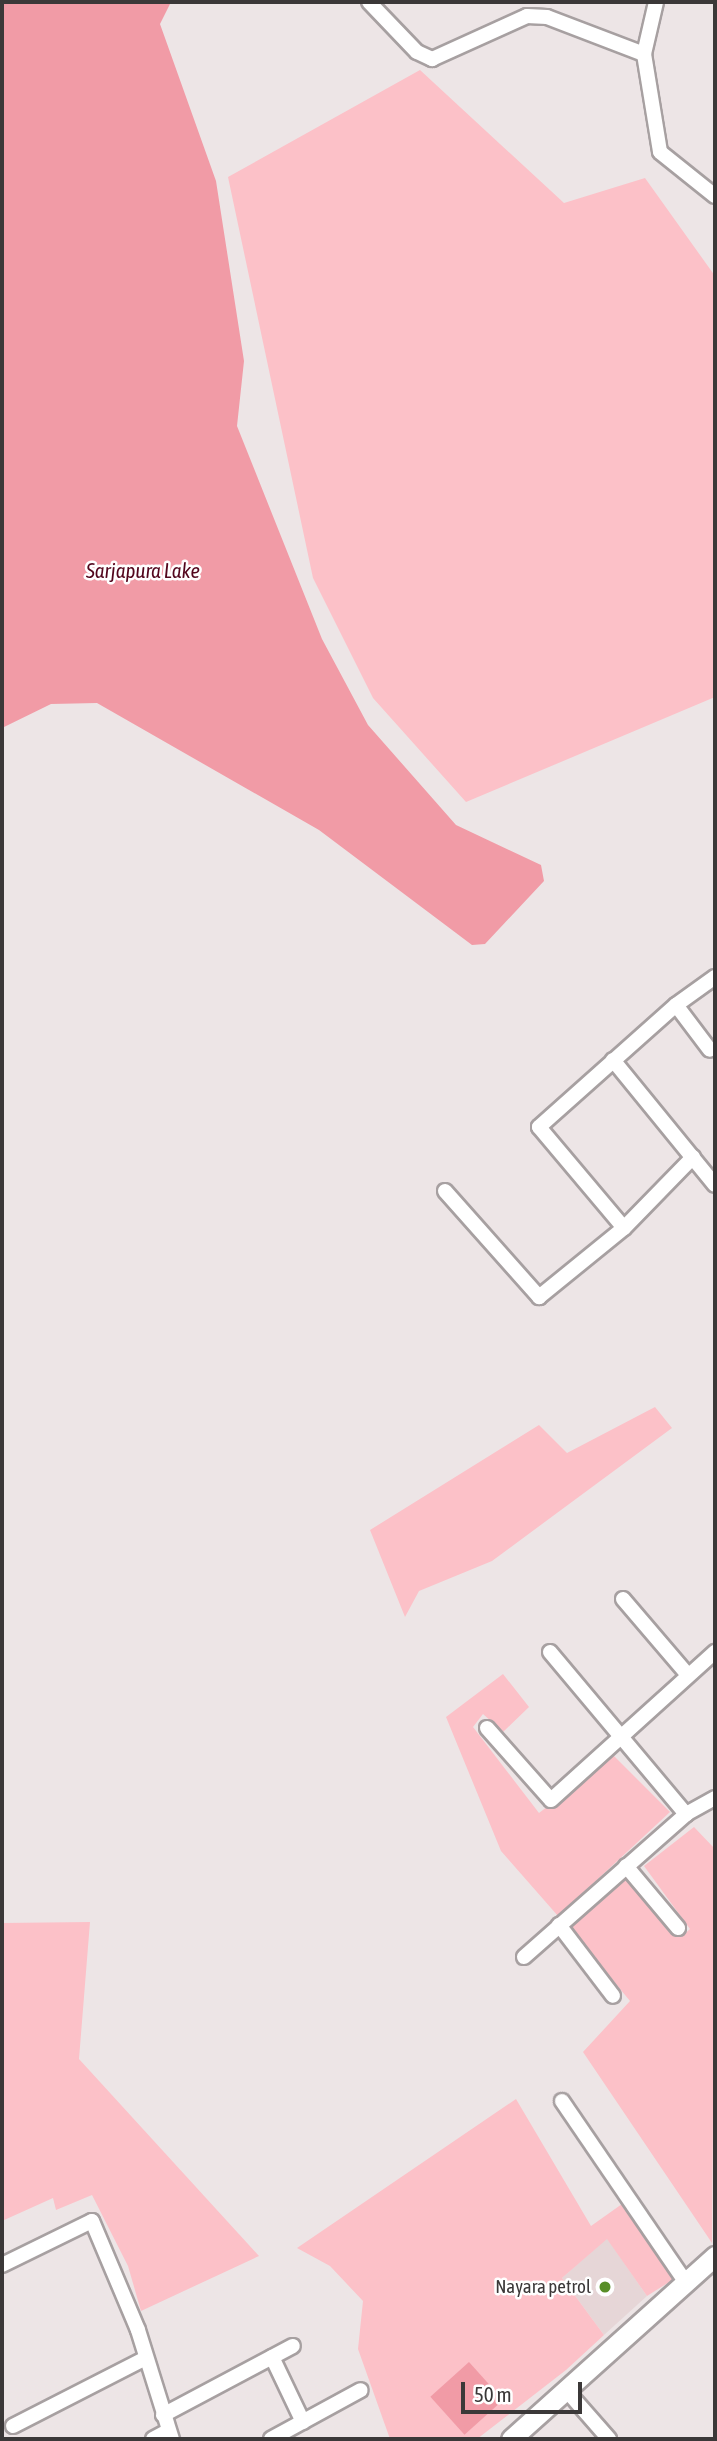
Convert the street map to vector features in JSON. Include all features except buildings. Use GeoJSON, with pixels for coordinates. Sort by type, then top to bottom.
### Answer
{"type":"FeatureCollection","features":[{"type":"Feature","properties":{"kind":"main road"},"geometry":{"type":"LineString","coordinates":[[511,2439],[568,2391],[715,2256]]}},
{"type":"Feature","properties":{"kind":"street"},"geometry":{"type":"LineString","coordinates":[[369,2],[417,52],[432,59],[527,16],[547,17],[644,54]]}},
{"type":"Feature","properties":{"kind":"street"},"geometry":{"type":"LineString","coordinates":[[656,2],[644,54],[660,152],[715,196]]}},
{"type":"Feature","properties":{"kind":"street"},"geometry":{"type":"LineString","coordinates":[[624,1228],[539,1127],[676,1004],[715,977]]}},
{"type":"Feature","properties":{"kind":"street"},"geometry":{"type":"LineString","coordinates":[[676,1004],[710,1050]]}},
{"type":"Feature","properties":{"kind":"street"},"geometry":{"type":"LineString","coordinates":[[613,1060],[715,1185]]}},
{"type":"Feature","properties":{"kind":"street"},"geometry":{"type":"LineString","coordinates":[[444,1191],[539,1297],[624,1228],[693,1157]]}},
{"type":"Feature","properties":{"kind":"street"},"geometry":{"type":"LineString","coordinates":[[624,1599],[688,1675]]}},
{"type":"Feature","properties":{"kind":"street"},"geometry":{"type":"LineString","coordinates":[[550,1652],[686,1814]]}},
{"type":"Feature","properties":{"kind":"street"},"geometry":{"type":"LineString","coordinates":[[487,1728],[551,1800],[715,1652]]}},
{"type":"Feature","properties":{"kind":"street"},"geometry":{"type":"LineString","coordinates":[[524,1957],[686,1814],[715,1798]]}},
{"type":"Feature","properties":{"kind":"street"},"geometry":{"type":"LineString","coordinates":[[626,1866],[678,1928]]}},
{"type":"Feature","properties":{"kind":"street"},"geometry":{"type":"LineString","coordinates":[[559,1925],[613,1996]]}},
{"type":"Feature","properties":{"kind":"street"},"geometry":{"type":"LineString","coordinates":[[562,2101],[686,2283]]}},
{"type":"Feature","properties":{"kind":"street"},"geometry":{"type":"LineString","coordinates":[[2,2265],[92,2221],[146,2358],[170,2435],[153,2439]]}},
{"type":"Feature","properties":{"kind":"street"},"geometry":{"type":"LineString","coordinates":[[163,2415],[293,2346]]}},
{"type":"Feature","properties":{"kind":"street"},"geometry":{"type":"LineString","coordinates":[[272,2357],[303,2422]]}},
{"type":"Feature","properties":{"kind":"street"},"geometry":{"type":"LineString","coordinates":[[13,2426],[146,2358]]}},
{"type":"Feature","properties":{"kind":"street"},"geometry":{"type":"LineString","coordinates":[[271,2439],[361,2390]]}},
{"type":"Feature","properties":{"kind":"street"},"geometry":{"type":"LineString","coordinates":[[568,2391],[609,2439]]}},
{"type":"Feature","properties":{"kind":"shaded area"},"geometry":{"type":"Polygon","coordinates":[[[420,70],[564,203],[645,178],[715,276],[715,697],[466,802],[373,698],[313,578],[228,177],[420,70]]]}},
{"type":"Feature","properties":{"kind":"shaded area"},"geometry":{"type":"Polygon","coordinates":[[[655,1407],[672,1428],[492,1561],[419,1591],[405,1617],[370,1530],[539,1425],[567,1453],[655,1407]]]}},
{"type":"Feature","properties":{"kind":"shaded area"},"geometry":{"type":"Polygon","coordinates":[[[503,1674],[529,1707],[503,1732],[483,1714],[473,1727],[539,1813],[614,1756],[670,1812],[558,1916],[501,1851],[446,1717],[503,1674]]]}},
{"type":"Feature","properties":{"kind":"shaded area"},"geometry":{"type":"Polygon","coordinates":[[[694,1827],[715,1849],[712,2243],[583,2052],[630,2001],[569,1927],[625,1877],[681,1937],[690,1929],[644,1866],[694,1827]]]}},
{"type":"Feature","properties":{"kind":"shaded area"},"geometry":{"type":"Polygon","coordinates":[[[90,1922],[79,2059],[259,2256],[141,2311],[128,2266],[92,2195],[56,2210],[53,2198],[2,2221],[2,1923],[90,1922]]]}},
{"type":"Feature","properties":{"kind":"shaded area"},"geometry":{"type":"Polygon","coordinates":[[[516,2099],[591,2226],[622,2204],[674,2279],[647,2296],[607,2239],[562,2278],[604,2335],[566,2370],[477,2439],[390,2439],[358,2349],[363,2301],[330,2266],[297,2248],[516,2099]]]}},
{"type":"Feature","properties":{"kind":"shaded area","name":"Nayara petrol"},"geometry":{"type":"Polygon","coordinates":[[[607,2238],[647,2296],[604,2335],[562,2278],[607,2238]]]}},
{"type":"Feature","properties":{"kind":"water","name":"Sarjapura Lake"},"geometry":{"type":"Polygon","coordinates":[[[2,2],[171,2],[160,24],[216,181],[244,361],[237,426],[322,639],[368,725],[456,825],[541,865],[544,881],[485,944],[472,945],[319,830],[97,703],[51,704],[2,728],[2,2]]]}},
{"type":"Feature","properties":{"kind":"water"},"geometry":{"type":"Polygon","coordinates":[[[469,2362],[503,2400],[464,2435],[430,2397],[469,2362]]]}},
{"type":"Feature","properties":{"kind":"place","name":"Nayara petrol"},"geometry":{"type":"Point","coordinates":[605,2287]}}]}
